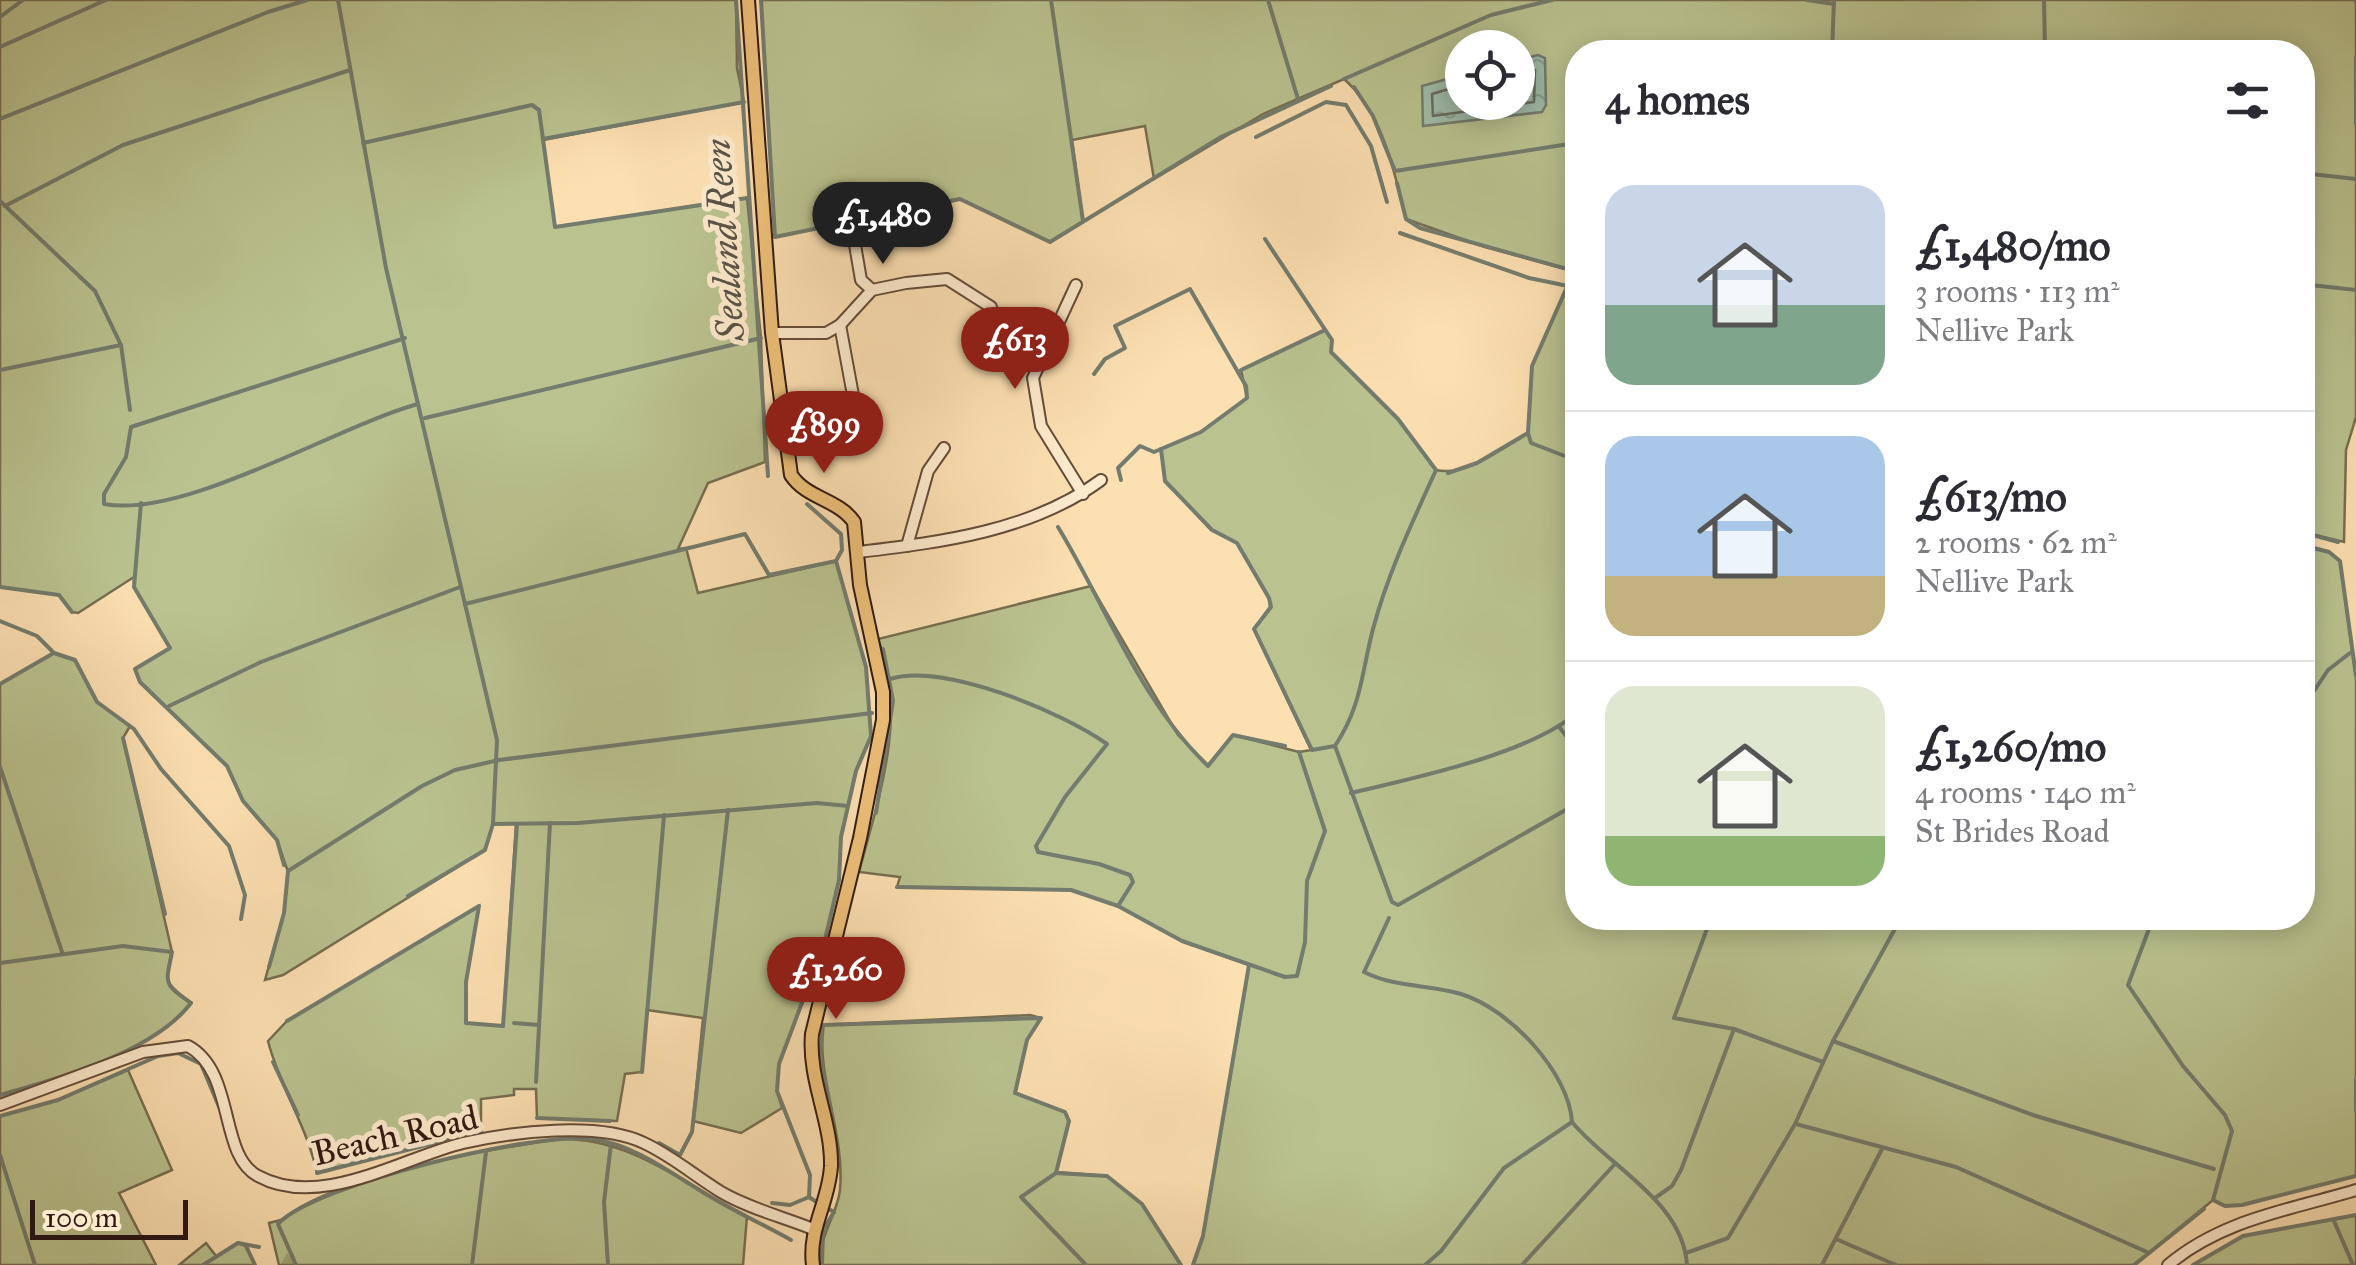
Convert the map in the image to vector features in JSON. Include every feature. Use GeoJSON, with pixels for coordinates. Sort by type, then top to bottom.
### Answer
{"type":"FeatureCollection","features":[{"type":"Feature","properties":{"kind":"main road"},"geometry":{"type":"LineString","coordinates":[[748,0],[772,333],[791,475],[799,486],[848,514],[854,522],[860,584],[883,692],[883,720],[860,838],[812,1034],[812,1075],[831,1161],[823,1205],[813,1228],[813,1265]]}},
{"type":"Feature","properties":{"kind":"street"},"geometry":{"type":"LineString","coordinates":[[854,239],[861,280],[872,290]]}},
{"type":"Feature","properties":{"kind":"street"},"geometry":{"type":"LineString","coordinates":[[772,333],[826,333],[840,326],[872,290],[947,279],[991,308]]}},
{"type":"Feature","properties":{"kind":"street"},"geometry":{"type":"LineString","coordinates":[[1076,285],[1033,378],[1041,426],[1083,494]]}},
{"type":"Feature","properties":{"kind":"street"},"geometry":{"type":"LineString","coordinates":[[840,326],[855,406]]}},
{"type":"Feature","properties":{"kind":"street"},"geometry":{"type":"LineString","coordinates":[[907,546],[928,471],[944,448]]}},
{"type":"Feature","properties":{"kind":"street"},"geometry":{"type":"LineString","coordinates":[[859,552],[987,532],[1054,510],[1101,480]]}},
{"type":"Feature","properties":{"kind":"street","name":"Beach Road"},"geometry":{"type":"LineString","coordinates":[[0,1105],[143,1052],[165,1046],[188,1046],[212,1067],[242,1159],[254,1174],[272,1182],[322,1187],[464,1143],[565,1131],[603,1131],[641,1141],[721,1192],[813,1228]]}},
{"type":"Feature","properties":{"kind":"street"},"geometry":{"type":"LineString","coordinates":[[2168,1265],[2216,1233],[2304,1201],[2356,1190]]}},
{"type":"Feature","properties":{"kind":"green space"},"geometry":{"type":"Polygon","coordinates":[[[0,0],[736,0],[737,68],[744,102],[543,140],[555,227],[747,198],[761,338],[765,462],[708,483],[678,549],[686,548],[698,593],[836,561],[866,667],[871,736],[856,771],[841,837],[839,880],[824,944],[779,1064],[777,1091],[782,1108],[741,1133],[693,1121],[703,1018],[647,1010],[642,1072],[625,1074],[617,1121],[537,1118],[536,1089],[514,1089],[514,1095],[481,1099],[481,1131],[317,1173],[268,1041],[287,1021],[479,906],[466,982],[466,1023],[503,1026],[516,824],[493,824],[485,850],[283,975],[265,980],[284,913],[288,872],[277,840],[243,801],[227,766],[140,682],[135,669],[170,648],[134,587],[134,577],[78,613],[72,612],[59,595],[0,587],[0,0]]]}},
{"type":"Feature","properties":{"kind":"green space"},"geometry":{"type":"Polygon","coordinates":[[[761,0],[2356,0],[2356,417],[2346,450],[2344,542],[2315,535],[2315,40],[1565,40],[1565,269],[1485,247],[1406,219],[1378,126],[1344,79],[1263,114],[1154,179],[1145,126],[1072,140],[1083,221],[1050,242],[960,199],[775,237],[761,0]]]}},
{"type":"Feature","properties":{"kind":"green space"},"geometry":{"type":"Polygon","coordinates":[[[1565,292],[1565,930],[2315,930],[2315,548],[2329,552],[2340,561],[2356,677],[2356,1176],[2242,1205],[2225,1206],[2213,1200],[2134,1265],[1193,1265],[1203,1236],[1249,965],[1182,941],[1118,906],[1071,890],[897,887],[900,877],[859,872],[882,785],[890,727],[887,668],[878,639],[1091,586],[1178,735],[1208,765],[1233,735],[1299,752],[1311,750],[1254,629],[1270,607],[1269,598],[1237,543],[1212,530],[1165,481],[1161,449],[1201,432],[1247,398],[1241,370],[1325,330],[1332,340],[1331,352],[1398,419],[1436,470],[1460,469],[1528,433],[1532,366],[1565,292]]]}},
{"type":"Feature","properties":{"kind":"green space"},"geometry":{"type":"Polygon","coordinates":[[[54,653],[75,660],[97,702],[130,726],[123,738],[172,952],[168,982],[191,1003],[154,1036],[130,1049],[76,1072],[0,1095],[0,684],[54,653]]]}},
{"type":"Feature","properties":{"kind":"green space"},"geometry":{"type":"Polygon","coordinates":[[[1030,1015],[1041,1018],[1027,1040],[1015,1093],[1065,1112],[1069,1121],[1056,1172],[1107,1176],[1142,1204],[1181,1265],[822,1265],[822,1245],[840,1190],[839,1148],[824,1066],[823,1025],[1030,1015]]]}},
{"type":"Feature","properties":{"kind":"green space"},"geometry":{"type":"Polygon","coordinates":[[[128,1070],[172,1170],[119,1193],[156,1265],[0,1265],[0,1116],[58,1100],[128,1070]]]}},
{"type":"Feature","properties":{"kind":"green space"},"geometry":{"type":"Polygon","coordinates":[[[561,1139],[611,1146],[635,1155],[747,1216],[743,1265],[296,1265],[278,1224],[300,1208],[369,1179],[454,1158],[561,1139]]]}},
{"type":"Feature","properties":{"kind":"green space"},"geometry":{"type":"Polygon","coordinates":[[[2356,1215],[2356,1265],[2193,1265],[2243,1236],[2356,1215]]]}},
{"type":"Feature","properties":{"kind":"green space"},"geometry":{"type":"Polygon","coordinates":[[[281,1220],[278,1225],[296,1265],[279,1265],[269,1223],[281,1220]]]}},
{"type":"Feature","properties":{"kind":"green space"},"geometry":{"type":"Polygon","coordinates":[[[206,1243],[216,1256],[238,1243],[246,1246],[255,1265],[179,1265],[206,1243]]]}},
{"type":"Feature","properties":{"kind":"water"},"geometry":{"type":"Polygon","coordinates":[[[1535,56],[1545,58],[1546,105],[1542,112],[1535,113],[1535,56]]]}},
{"type":"Feature","properties":{"kind":"water"},"geometry":{"type":"Polygon","coordinates":[[[1445,80],[1445,120],[1474,120],[1423,126],[1422,86],[1445,80]]]}},
{"type":"Feature","properties":{"kind":"waterway"},"geometry":{"type":"LineString","coordinates":[[0,17],[23,0]]}},
{"type":"Feature","properties":{"kind":"waterway"},"geometry":{"type":"LineString","coordinates":[[0,47],[106,0]]}},
{"type":"Feature","properties":{"kind":"waterway"},"geometry":{"type":"LineString","coordinates":[[0,119],[307,0]]}},
{"type":"Feature","properties":{"kind":"waterway"},"geometry":{"type":"LineString","coordinates":[[338,0],[386,268],[497,740],[493,824],[485,850],[408,896]]}},
{"type":"Feature","properties":{"kind":"waterway","name":"Sealand Reen"},"geometry":{"type":"LineString","coordinates":[[736,0],[768,476]]}},
{"type":"Feature","properties":{"kind":"waterway"},"geometry":{"type":"LineString","coordinates":[[761,0],[775,237],[960,199],[1050,242],[1221,137],[1331,86]]}},
{"type":"Feature","properties":{"kind":"waterway"},"geometry":{"type":"LineString","coordinates":[[1051,0],[1083,221]]}},
{"type":"Feature","properties":{"kind":"waterway"},"geometry":{"type":"LineString","coordinates":[[1268,0],[1298,99]]}},
{"type":"Feature","properties":{"kind":"waterway"},"geometry":{"type":"LineString","coordinates":[[1344,79],[1491,15],[1552,0]]}},
{"type":"Feature","properties":{"kind":"waterway"},"geometry":{"type":"LineString","coordinates":[[1807,0],[1834,4]]}},
{"type":"Feature","properties":{"kind":"waterway"},"geometry":{"type":"LineString","coordinates":[[1832,40],[1834,0]]}},
{"type":"Feature","properties":{"kind":"waterway"},"geometry":{"type":"LineString","coordinates":[[2044,0],[2045,40]]}},
{"type":"Feature","properties":{"kind":"waterway"},"geometry":{"type":"LineString","coordinates":[[2356,57],[2356,124]]}},
{"type":"Feature","properties":{"kind":"waterway"},"geometry":{"type":"LineString","coordinates":[[5,206],[123,145],[350,70]]}},
{"type":"Feature","properties":{"kind":"waterway"},"geometry":{"type":"LineString","coordinates":[[1354,87],[1373,116],[1395,171],[1565,145]]}},
{"type":"Feature","properties":{"kind":"waterway"},"geometry":{"type":"LineString","coordinates":[[543,139],[744,102]]}},
{"type":"Feature","properties":{"kind":"waterway"},"geometry":{"type":"LineString","coordinates":[[1256,137],[1326,102],[1346,105],[1371,146],[1387,202]]}},
{"type":"Feature","properties":{"kind":"waterway"},"geometry":{"type":"LineString","coordinates":[[363,143],[532,105],[539,110],[555,227],[747,198]]}},
{"type":"Feature","properties":{"kind":"waterway"},"geometry":{"type":"LineString","coordinates":[[2315,174],[2356,179]]}},
{"type":"Feature","properties":{"kind":"waterway"},"geometry":{"type":"LineString","coordinates":[[1397,183],[1406,219],[1420,228],[1565,268]]}},
{"type":"Feature","properties":{"kind":"waterway"},"geometry":{"type":"LineString","coordinates":[[0,201],[95,291],[121,345],[130,410]]}},
{"type":"Feature","properties":{"kind":"waterway"},"geometry":{"type":"LineString","coordinates":[[1400,233],[1529,278],[1565,285]]}},
{"type":"Feature","properties":{"kind":"waterway"},"geometry":{"type":"LineString","coordinates":[[1161,449],[1165,481],[1212,530],[1237,543],[1269,598],[1271,607],[1254,629],[1312,750],[1335,746],[1356,703],[1386,588],[1436,470],[1398,419],[1331,352],[1332,340],[1265,239]]}},
{"type":"Feature","properties":{"kind":"waterway"},"geometry":{"type":"LineString","coordinates":[[2315,285],[2356,290]]}},
{"type":"Feature","properties":{"kind":"waterway"},"geometry":{"type":"LineString","coordinates":[[1094,374],[1105,359],[1125,348],[1115,326],[1190,289],[1246,386],[1247,398],[1201,432],[1154,452],[1140,446],[1118,468],[1121,480]]}},
{"type":"Feature","properties":{"kind":"waterway"},"geometry":{"type":"LineString","coordinates":[[1565,292],[1532,366],[1528,433],[1531,443],[1565,456]]}},
{"type":"Feature","properties":{"kind":"waterway"},"geometry":{"type":"LineString","coordinates":[[1241,370],[1325,330]]}},
{"type":"Feature","properties":{"kind":"waterway"},"geometry":{"type":"LineString","coordinates":[[405,338],[131,427],[126,457],[104,494],[104,504],[137,505],[218,485],[418,404]]}},
{"type":"Feature","properties":{"kind":"waterway"},"geometry":{"type":"LineString","coordinates":[[425,418],[761,338]]}},
{"type":"Feature","properties":{"kind":"waterway"},"geometry":{"type":"LineString","coordinates":[[0,370],[121,345]]}},
{"type":"Feature","properties":{"kind":"waterway"},"geometry":{"type":"LineString","coordinates":[[1448,473],[1477,463],[1528,433]]}},
{"type":"Feature","properties":{"kind":"waterway"},"geometry":{"type":"LineString","coordinates":[[141,503],[134,587],[170,648],[135,669],[140,682],[227,766],[243,801],[277,840],[284,865]]}},
{"type":"Feature","properties":{"kind":"waterway","name":"Sealand Reen"},"geometry":{"type":"LineString","coordinates":[[807,504],[841,534],[842,550],[836,561],[866,667],[871,736],[856,771],[841,837],[839,880],[824,944],[779,1064],[777,1091],[810,1175],[809,1197],[818,1203]]}},
{"type":"Feature","properties":{"kind":"waterway"},"geometry":{"type":"LineString","coordinates":[[1058,527],[1143,683],[1208,766],[1233,735],[1285,746]]}},
{"type":"Feature","properties":{"kind":"waterway"},"geometry":{"type":"LineString","coordinates":[[465,604],[745,534],[769,575],[836,561]]}},
{"type":"Feature","properties":{"kind":"waterway"},"geometry":{"type":"LineString","coordinates":[[2315,536],[2338,542]]}},
{"type":"Feature","properties":{"kind":"waterway"},"geometry":{"type":"LineString","coordinates":[[2315,548],[2329,552],[2340,561],[2356,676]]}},
{"type":"Feature","properties":{"kind":"waterway"},"geometry":{"type":"LineString","coordinates":[[0,587],[59,595],[72,612]]}},
{"type":"Feature","properties":{"kind":"waterway"},"geometry":{"type":"LineString","coordinates":[[169,706],[261,662],[460,587]]}},
{"type":"Feature","properties":{"kind":"waterway"},"geometry":{"type":"LineString","coordinates":[[0,621],[37,636],[54,653],[75,660],[97,702],[134,729],[161,769],[229,846],[245,895],[241,919]]}},
{"type":"Feature","properties":{"kind":"waterway"},"geometry":{"type":"LineString","coordinates":[[876,813],[893,701],[883,649]]}},
{"type":"Feature","properties":{"kind":"waterway"},"geometry":{"type":"LineString","coordinates":[[2315,690],[2328,670],[2350,653]]}},
{"type":"Feature","properties":{"kind":"waterway"},"geometry":{"type":"LineString","coordinates":[[0,684],[52,654]]}},
{"type":"Feature","properties":{"kind":"waterway"},"geometry":{"type":"LineString","coordinates":[[890,679],[940,677],[1002,693],[1062,718],[1107,744],[1065,797],[1036,846],[1038,852],[1099,864],[1130,875],[1133,882],[1118,906]]}},
{"type":"Feature","properties":{"kind":"waterway"},"geometry":{"type":"LineString","coordinates":[[269,967],[284,913],[288,871],[422,786],[455,770],[499,760],[872,713]]}},
{"type":"Feature","properties":{"kind":"waterway"},"geometry":{"type":"LineString","coordinates":[[1351,793],[1502,752],[1565,721]]}},
{"type":"Feature","properties":{"kind":"waterway"},"geometry":{"type":"LineString","coordinates":[[1560,728],[1565,734]]}},
{"type":"Feature","properties":{"kind":"waterway"},"geometry":{"type":"LineString","coordinates":[[123,738],[165,914]]}},
{"type":"Feature","properties":{"kind":"waterway"},"geometry":{"type":"LineString","coordinates":[[1335,746],[1392,902],[1398,905],[1565,810]]}},
{"type":"Feature","properties":{"kind":"waterway"},"geometry":{"type":"LineString","coordinates":[[897,887],[1071,890],[1118,906],[1182,941],[1285,977],[1297,976],[1305,942],[1307,881],[1325,831],[1299,752]]}},
{"type":"Feature","properties":{"kind":"waterway"},"geometry":{"type":"LineString","coordinates":[[0,767],[62,952]]}},
{"type":"Feature","properties":{"kind":"waterway"},"geometry":{"type":"LineString","coordinates":[[493,824],[578,823],[817,803],[848,806]]}},
{"type":"Feature","properties":{"kind":"waterway"},"geometry":{"type":"LineString","coordinates":[[659,1143],[680,1155],[692,1132],[728,810]]}},
{"type":"Feature","properties":{"kind":"waterway"},"geometry":{"type":"LineString","coordinates":[[642,1072],[664,815]]}},
{"type":"Feature","properties":{"kind":"waterway"},"geometry":{"type":"LineString","coordinates":[[536,1082],[550,823]]}},
{"type":"Feature","properties":{"kind":"waterway"},"geometry":{"type":"LineString","coordinates":[[287,1021],[479,906],[466,982],[466,1023],[503,1026],[517,824]]}},
{"type":"Feature","properties":{"kind":"waterway"},"geometry":{"type":"LineString","coordinates":[[1389,918],[1364,972],[1388,981],[1461,994],[1499,1013],[1517,1028],[1560,1083],[1572,1122],[1642,1186],[1673,1222],[1687,1265]]}},
{"type":"Feature","properties":{"kind":"waterway"},"geometry":{"type":"LineString","coordinates":[[1707,930],[1674,1018],[1734,1029],[1823,1062]]}},
{"type":"Feature","properties":{"kind":"waterway"},"geometry":{"type":"LineString","coordinates":[[1686,1253],[1728,1238],[1795,1124],[1833,1041],[1894,930]]}},
{"type":"Feature","properties":{"kind":"waterway"},"geometry":{"type":"LineString","coordinates":[[2149,930],[2128,985],[2183,1066],[2225,1115],[2232,1131],[2213,1200],[2225,1206],[2242,1205],[2356,1176]]}},
{"type":"Feature","properties":{"kind":"waterway"},"geometry":{"type":"LineString","coordinates":[[0,963],[123,946],[172,952],[168,982],[191,1003],[154,1036],[130,1049],[76,1072],[0,1095]]}},
{"type":"Feature","properties":{"kind":"waterway"},"geometry":{"type":"LineString","coordinates":[[1193,1265],[1203,1236],[1249,965]]}},
{"type":"Feature","properties":{"kind":"waterway"},"geometry":{"type":"LineString","coordinates":[[831,1111],[820,1057],[823,1025],[1041,1018],[1027,1040],[1015,1093],[1065,1112],[1069,1121],[1056,1173]]}},
{"type":"Feature","properties":{"kind":"waterway"},"geometry":{"type":"LineString","coordinates":[[514,1023],[539,1025]]}},
{"type":"Feature","properties":{"kind":"waterway"},"geometry":{"type":"LineString","coordinates":[[1655,1198],[1672,1186],[1681,1170],[1734,1029]]}},
{"type":"Feature","properties":{"kind":"waterway"},"geometry":{"type":"LineString","coordinates":[[1833,1041],[2036,1116],[2214,1169]]}},
{"type":"Feature","properties":{"kind":"waterway"},"geometry":{"type":"LineString","coordinates":[[0,1116],[58,1100],[158,1056],[178,1053],[201,1064],[220,1109]]}},
{"type":"Feature","properties":{"kind":"waterway"},"geometry":{"type":"LineString","coordinates":[[273,1062],[298,1115]]}},
{"type":"Feature","properties":{"kind":"waterway"},"geometry":{"type":"LineString","coordinates":[[2356,1079],[2356,1111]]}},
{"type":"Feature","properties":{"kind":"waterway"},"geometry":{"type":"LineString","coordinates":[[537,1118],[610,1121]]}},
{"type":"Feature","properties":{"kind":"waterway"},"geometry":{"type":"LineString","coordinates":[[1425,1265],[1441,1251],[1504,1168],[1572,1122]]}},
{"type":"Feature","properties":{"kind":"waterway"},"geometry":{"type":"LineString","coordinates":[[1796,1124],[1956,1167],[2147,1252]]}},
{"type":"Feature","properties":{"kind":"waterway"},"geometry":{"type":"LineString","coordinates":[[317,1173],[481,1131]]}},
{"type":"Feature","properties":{"kind":"waterway"},"geometry":{"type":"LineString","coordinates":[[296,1265],[278,1224],[300,1209],[379,1177],[428,1164],[525,1143],[565,1139],[593,1139],[625,1148],[791,1240]]}},
{"type":"Feature","properties":{"kind":"waterway"},"geometry":{"type":"LineString","coordinates":[[608,1265],[604,1202],[611,1144]]}},
{"type":"Feature","properties":{"kind":"waterway"},"geometry":{"type":"LineString","coordinates":[[1822,1265],[1882,1149]]}},
{"type":"Feature","properties":{"kind":"waterway"},"geometry":{"type":"LineString","coordinates":[[472,1265],[486,1152]]}},
{"type":"Feature","properties":{"kind":"waterway"},"geometry":{"type":"LineString","coordinates":[[0,1155],[35,1265]]}},
{"type":"Feature","properties":{"kind":"waterway"},"geometry":{"type":"LineString","coordinates":[[1522,1265],[1614,1165]]}},
{"type":"Feature","properties":{"kind":"waterway"},"geometry":{"type":"LineString","coordinates":[[1086,1265],[1021,1197],[1056,1173],[1107,1176],[1142,1204],[1181,1265]]}},
{"type":"Feature","properties":{"kind":"waterway"},"geometry":{"type":"LineString","coordinates":[[772,1203],[790,1205],[809,1197]]}},
{"type":"Feature","properties":{"kind":"waterway","name":"Sealand Reen"},"geometry":{"type":"LineString","coordinates":[[822,1265],[823,1230],[834,1212],[827,1208]]}},
{"type":"Feature","properties":{"kind":"waterway"},"geometry":{"type":"LineString","coordinates":[[2134,1265],[2204,1209]]}},
{"type":"Feature","properties":{"kind":"waterway"},"geometry":{"type":"LineString","coordinates":[[2193,1265],[2243,1236],[2356,1215]]}},
{"type":"Feature","properties":{"kind":"waterway"},"geometry":{"type":"LineString","coordinates":[[2334,1221],[2353,1265]]}},
{"type":"Feature","properties":{"kind":"waterway"},"geometry":{"type":"LineString","coordinates":[[1836,1239],[1896,1265]]}},
{"type":"Feature","properties":{"kind":"waterway"},"geometry":{"type":"LineString","coordinates":[[203,1265],[238,1243],[259,1247]]}},
{"type":"Feature","properties":{"kind":"waterway"},"geometry":{"type":"LineString","coordinates":[[246,1246],[255,1265]]}}]}
